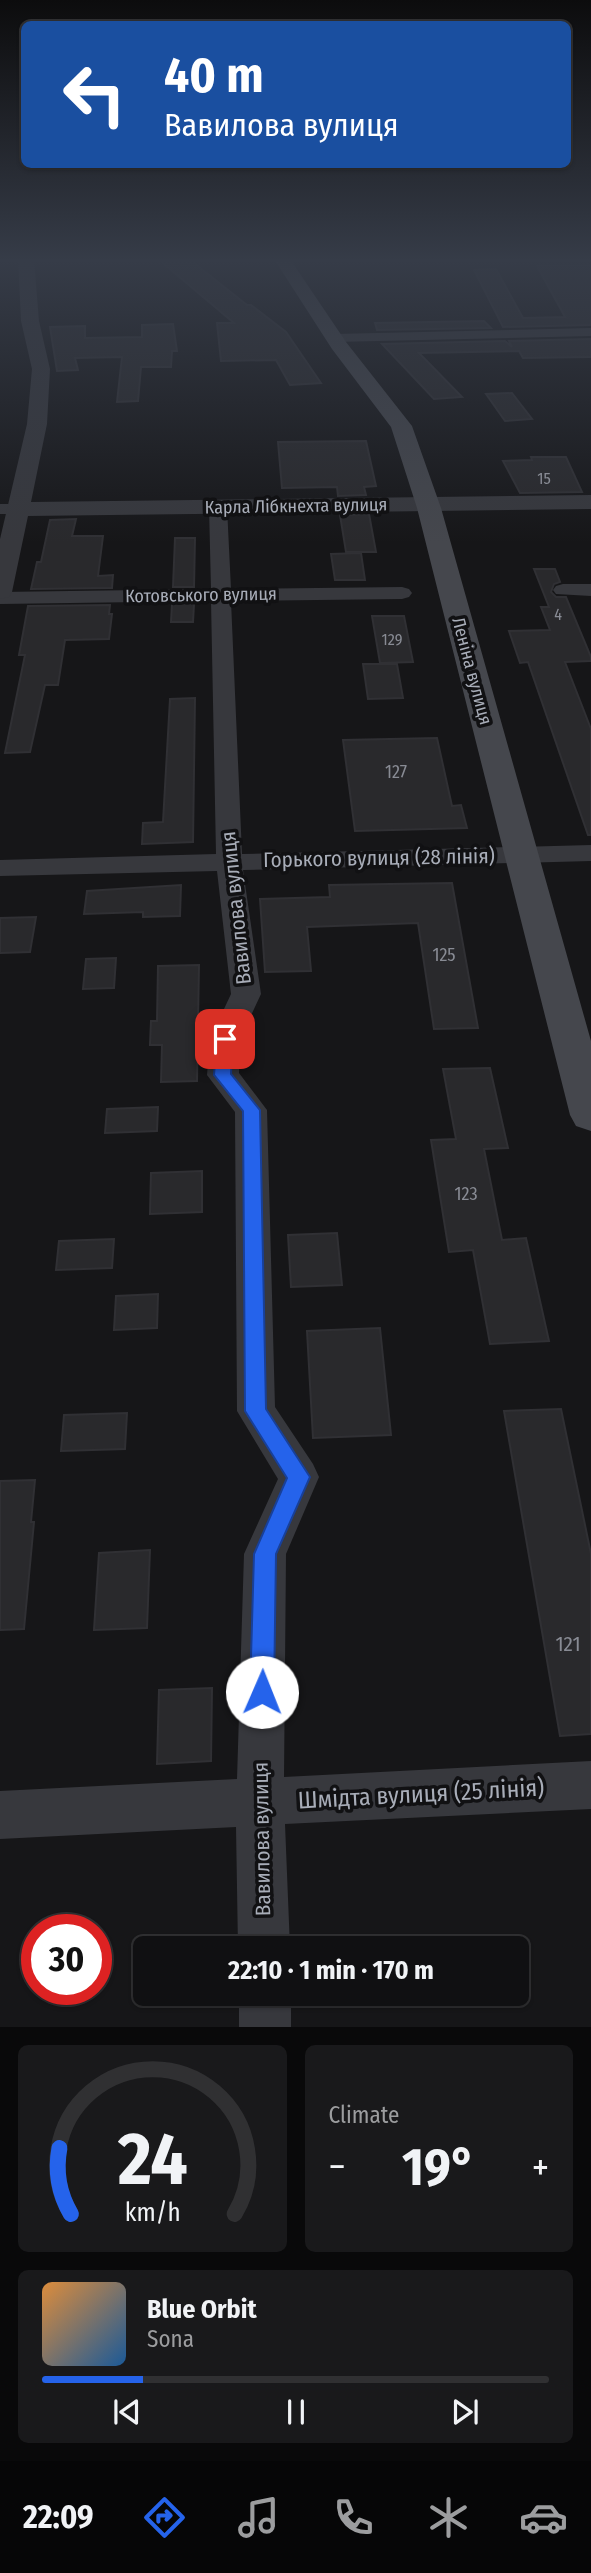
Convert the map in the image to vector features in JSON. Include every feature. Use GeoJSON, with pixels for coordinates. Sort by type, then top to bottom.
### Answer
{"type":"FeatureCollection","features":[{"type":"Feature","properties":{"kind":"main road","name":"Леніна вулиця"},"geometry":{"type":"LineString","coordinates":[[346,354],[401,426],[428,505],[591,1115]]}},
{"type":"Feature","properties":{"kind":"street"},"geometry":{"type":"LineString","coordinates":[[0,592],[9,509],[37,424],[41,369],[37,354]]}},
{"type":"Feature","properties":{"kind":"street","name":"Карла Лібкнехта вулиця"},"geometry":{"type":"LineString","coordinates":[[9,509],[591,502]]}},
{"type":"Feature","properties":{"kind":"street","name":"Вавилова вулиця"},"geometry":{"type":"LineString","coordinates":[[218,507],[229,862],[246,994],[225,1039],[223,1075],[251,1110],[256,1411],[299,1477],[265,1554],[260,1802],[264,1936]]}},
{"type":"Feature","properties":{"kind":"street"},"geometry":{"type":"LineString","coordinates":[[563,590],[591,590]]}},
{"type":"Feature","properties":{"kind":"street","name":"Котовського вулиця"},"geometry":{"type":"LineString","coordinates":[[0,598],[402,593]]}},
{"type":"Feature","properties":{"kind":"street","name":"Горького вулиця (28 лiнiя)"},"geometry":{"type":"LineString","coordinates":[[0,868],[591,853]]}},
{"type":"Feature","properties":{"kind":"street","name":"Шмідта вулиця (25 лiнiя)"},"geometry":{"type":"LineString","coordinates":[[0,1815],[591,1785]]}},
{"type":"Feature","properties":{"kind":"street"},"geometry":{"type":"LineString","coordinates":[[265,2006],[265,2027]]}},
{"type":"Feature","properties":{"kind":"building"},"geometry":{"type":"Polygon","coordinates":[[[54,354],[172,354],[171,367],[141,367],[138,401],[117,402],[122,357],[75,358],[78,370],[57,371],[54,354]]]}},
{"type":"Feature","properties":{"kind":"building"},"geometry":{"type":"Polygon","coordinates":[[[220,354],[301,354],[321,383],[290,385],[276,360],[221,361],[220,354]]]}},
{"type":"Feature","properties":{"kind":"building"},"geometry":{"type":"Polygon","coordinates":[[[391,354],[420,354],[462,397],[434,399],[391,354]]]}},
{"type":"Feature","properties":{"kind":"building"},"geometry":{"type":"Polygon","coordinates":[[[520,354],[591,354],[591,357],[523,358],[520,354]]]}},
{"type":"Feature","properties":{"kind":"building"},"geometry":{"type":"Polygon","coordinates":[[[512,393],[532,419],[505,421],[486,394],[512,393]]]}},
{"type":"Feature","properties":{"kind":"building"},"geometry":{"type":"Polygon","coordinates":[[[366,441],[376,486],[364,487],[366,495],[338,496],[337,487],[282,488],[278,442],[366,441]]]}},
{"type":"Feature","properties":{"kind":"building"},"geometry":{"type":"Polygon","coordinates":[[[531,457],[566,457],[582,492],[520,493],[503,461],[532,460],[531,457]]]}},
{"type":"Feature","properties":{"kind":"building"},"geometry":{"type":"Polygon","coordinates":[[[369,514],[376,552],[346,552],[340,515],[369,514]]]}},
{"type":"Feature","properties":{"kind":"building"},"geometry":{"type":"Polygon","coordinates":[[[76,519],[72,536],[103,536],[98,576],[113,575],[112,588],[31,589],[37,562],[41,562],[50,520],[76,519]]]}},
{"type":"Feature","properties":{"kind":"building"},"geometry":{"type":"Polygon","coordinates":[[[175,538],[195,538],[194,587],[173,587],[175,538]]]}},
{"type":"Feature","properties":{"kind":"building"},"geometry":{"type":"Polygon","coordinates":[[[361,553],[365,580],[335,580],[331,554],[361,553]]]}},
{"type":"Feature","properties":{"kind":"building"},"geometry":{"type":"Polygon","coordinates":[[[534,569],[555,569],[560,582],[554,584],[551,592],[556,597],[566,597],[591,657],[591,661],[565,662],[591,729],[591,835],[588,835],[528,662],[520,663],[509,631],[550,630],[541,607],[549,607],[534,569]]]}},
{"type":"Feature","properties":{"kind":"building"},"geometry":{"type":"Polygon","coordinates":[[[172,604],[194,604],[193,622],[171,622],[172,604]]]}},
{"type":"Feature","properties":{"kind":"building"},"geometry":{"type":"Polygon","coordinates":[[[110,605],[109,614],[112,614],[109,639],[65,640],[58,685],[45,685],[30,752],[5,753],[25,655],[19,655],[28,606],[110,605]]]}},
{"type":"Feature","properties":{"kind":"building"},"geometry":{"type":"Polygon","coordinates":[[[372,616],[404,616],[413,662],[380,663],[372,616]]]}},
{"type":"Feature","properties":{"kind":"building"},"geometry":{"type":"Polygon","coordinates":[[[363,664],[397,664],[403,698],[368,699],[363,664]]]}},
{"type":"Feature","properties":{"kind":"building"},"geometry":{"type":"Polygon","coordinates":[[[195,698],[193,842],[142,844],[143,823],[163,822],[170,699],[195,698]]]}},
{"type":"Feature","properties":{"kind":"building"},"geometry":{"type":"Polygon","coordinates":[[[437,738],[452,806],[461,805],[467,828],[355,831],[343,740],[437,738]]]}},
{"type":"Feature","properties":{"kind":"building"},"geometry":{"type":"Polygon","coordinates":[[[452,883],[478,1028],[434,1029],[418,923],[307,927],[311,971],[265,972],[260,899],[330,897],[329,885],[452,883]]]}},
{"type":"Feature","properties":{"kind":"building"},"geometry":{"type":"Polygon","coordinates":[[[181,885],[180,916],[143,917],[143,912],[84,914],[87,891],[181,885]]]}},
{"type":"Feature","properties":{"kind":"building"},"geometry":{"type":"Polygon","coordinates":[[[36,917],[30,952],[0,953],[0,918],[36,917]]]}},
{"type":"Feature","properties":{"kind":"building"},"geometry":{"type":"Polygon","coordinates":[[[116,958],[114,988],[83,989],[86,959],[116,958]]]}},
{"type":"Feature","properties":{"kind":"building"},"geometry":{"type":"Polygon","coordinates":[[[199,965],[197,1081],[161,1082],[162,1045],[150,1045],[151,1021],[157,1021],[158,966],[199,965]]]}},
{"type":"Feature","properties":{"kind":"building"},"geometry":{"type":"Polygon","coordinates":[[[490,1068],[508,1148],[484,1149],[502,1240],[526,1238],[549,1341],[490,1344],[473,1250],[449,1252],[431,1140],[456,1139],[443,1069],[490,1068]]]}},
{"type":"Feature","properties":{"kind":"building"},"geometry":{"type":"Polygon","coordinates":[[[158,1107],[157,1131],[105,1133],[107,1109],[158,1107]]]}},
{"type":"Feature","properties":{"kind":"building"},"geometry":{"type":"Polygon","coordinates":[[[202,1171],[202,1212],[150,1214],[151,1173],[202,1171]]]}},
{"type":"Feature","properties":{"kind":"building"},"geometry":{"type":"Polygon","coordinates":[[[337,1233],[342,1285],[291,1287],[288,1235],[337,1233]]]}},
{"type":"Feature","properties":{"kind":"building"},"geometry":{"type":"Polygon","coordinates":[[[114,1239],[112,1268],[56,1270],[59,1241],[114,1239]]]}},
{"type":"Feature","properties":{"kind":"building"},"geometry":{"type":"Polygon","coordinates":[[[158,1294],[157,1328],[114,1330],[116,1296],[158,1294]]]}},
{"type":"Feature","properties":{"kind":"building"},"geometry":{"type":"Polygon","coordinates":[[[380,1328],[391,1435],[313,1438],[307,1331],[380,1328]]]}},
{"type":"Feature","properties":{"kind":"building"},"geometry":{"type":"Polygon","coordinates":[[[561,1409],[591,1554],[591,1734],[560,1736],[504,1411],[561,1409]]]}},
{"type":"Feature","properties":{"kind":"building"},"geometry":{"type":"Polygon","coordinates":[[[127,1413],[125,1449],[61,1451],[64,1415],[127,1413]]]}},
{"type":"Feature","properties":{"kind":"building"},"geometry":{"type":"Polygon","coordinates":[[[35,1480],[24,1629],[0,1630],[0,1481],[35,1480]]]}},
{"type":"Feature","properties":{"kind":"building"},"geometry":{"type":"Polygon","coordinates":[[[150,1550],[147,1628],[94,1630],[99,1553],[150,1550]]]}},
{"type":"Feature","properties":{"kind":"building"},"geometry":{"type":"Polygon","coordinates":[[[212,1688],[211,1761],[157,1764],[159,1690],[212,1688]]]}},
{"type":"Feature","properties":{"kind":"route"},"geometry":{"type":"LineString","coordinates":[[225,1039],[223,1075],[251,1110],[256,1411],[299,1477],[265,1554],[262,1692]]}}]}
